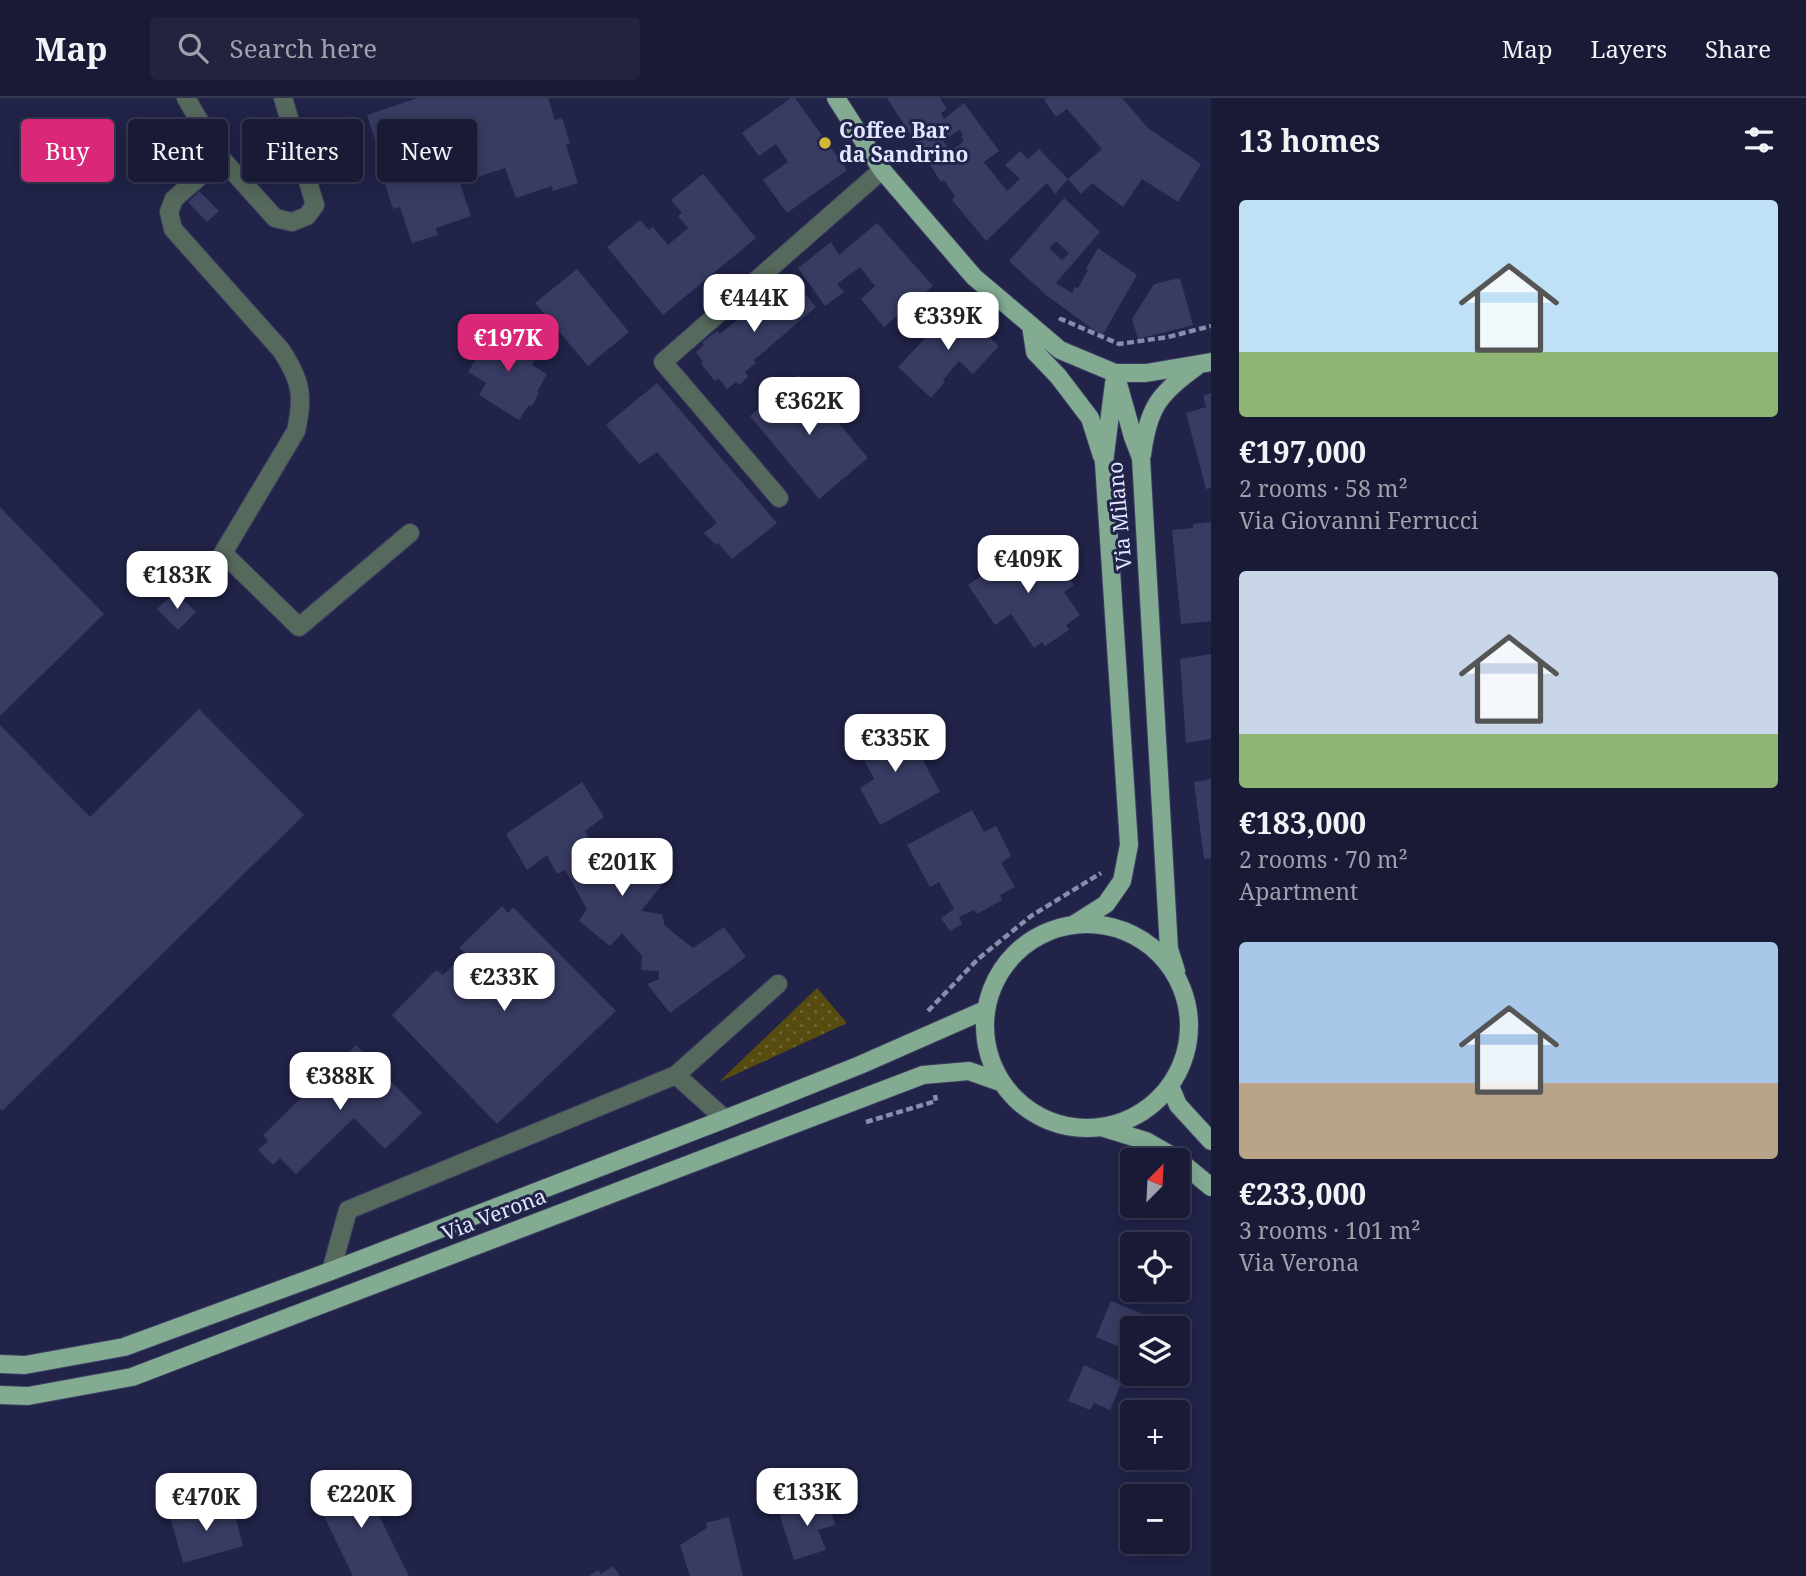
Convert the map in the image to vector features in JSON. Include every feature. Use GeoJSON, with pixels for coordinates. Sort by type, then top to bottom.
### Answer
{"type":"FeatureCollection","features":[{"type":"Feature","properties":{"kind":"main road"},"geometry":{"type":"LineString","coordinates":[[836,98],[882,170],[974,277],[1060,350],[1115,373],[1146,373],[1205,364]]}},
{"type":"Feature","properties":{"kind":"main road"},"geometry":{"type":"LineString","coordinates":[[1031,326],[1035,352],[1058,376],[1090,418],[1104,463]]}},
{"type":"Feature","properties":{"kind":"main road"},"geometry":{"type":"LineString","coordinates":[[1141,458],[1145,429],[1154,406],[1172,386],[1205,364]]}},
{"type":"Feature","properties":{"kind":"main road","name":"Via Milano"},"geometry":{"type":"LineString","coordinates":[[1115,373],[1141,458],[1169,949],[1178,981]]}},
{"type":"Feature","properties":{"kind":"main road","name":"Via Milano"},"geometry":{"type":"LineString","coordinates":[[1073,925],[1106,904],[1122,881],[1129,845],[1104,463],[1115,373]]}},
{"type":"Feature","properties":{"kind":"main road"},"geometry":{"type":"LineString","coordinates":[[1104,1128],[1141,1113],[1170,1086],[1183,1061],[1189,1035],[1187,1007],[1178,981],[1160,956],[1135,936],[1105,926],[1073,925],[1041,934],[1015,953],[995,979],[985,1010],[986,1047],[1000,1082],[1020,1104],[1045,1120],[1074,1128],[1104,1128],[1146,1141],[1176,1158],[1211,1186]]}},
{"type":"Feature","properties":{"kind":"main road","name":"Via Verona"},"geometry":{"type":"LineString","coordinates":[[0,1364],[25,1365],[124,1348],[725,1119],[860,1065],[985,1010]]}},
{"type":"Feature","properties":{"kind":"main road","name":"Via Verona"},"geometry":{"type":"LineString","coordinates":[[0,1395],[28,1396],[132,1377],[923,1075],[969,1070],[1000,1082]]}},
{"type":"Feature","properties":{"kind":"main road"},"geometry":{"type":"LineString","coordinates":[[1170,1086],[1178,1105],[1211,1141]]}},
{"type":"Feature","properties":{"kind":"street"},"geometry":{"type":"LineString","coordinates":[[186,98],[198,119]]}},
{"type":"Feature","properties":{"kind":"street"},"geometry":{"type":"LineString","coordinates":[[228,166],[275,218],[292,222],[307,216],[315,205],[283,98]]}},
{"type":"Feature","properties":{"kind":"street"},"geometry":{"type":"LineString","coordinates":[[779,498],[663,362],[882,170]]}},
{"type":"Feature","properties":{"kind":"street"},"geometry":{"type":"LineString","coordinates":[[193,182],[174,199],[169,212],[173,229],[281,350],[293,368],[300,389],[301,410],[296,431],[223,553],[299,627],[410,533]]}},
{"type":"Feature","properties":{"kind":"street"},"geometry":{"type":"LineString","coordinates":[[331,1271],[348,1210],[676,1075],[778,984]]}},
{"type":"Feature","properties":{"kind":"street"},"geometry":{"type":"LineString","coordinates":[[676,1075],[725,1119]]}},
{"type":"Feature","properties":{"kind":"path"},"geometry":{"type":"LineString","coordinates":[[1061,319],[1119,344],[1168,337],[1211,326]]}},
{"type":"Feature","properties":{"kind":"path"},"geometry":{"type":"LineString","coordinates":[[923,1016],[978,959],[1031,916],[1103,872]]}},
{"type":"Feature","properties":{"kind":"shaded area"},"geometry":{"type":"Polygon","coordinates":[[[817,988],[847,1023],[719,1082],[817,988]]]}},
{"type":"Feature","properties":{"kind":"building"},"geometry":{"type":"Polygon","coordinates":[[[417,98],[548,98],[555,120],[562,118],[570,143],[566,145],[578,183],[553,191],[552,186],[516,198],[505,168],[477,177],[477,119],[377,119],[377,145],[367,115],[417,98]]]}},
{"type":"Feature","properties":{"kind":"building"},"geometry":{"type":"Polygon","coordinates":[[[791,98],[795,98],[847,170],[787,213],[763,180],[788,162],[776,144],[759,156],[742,133],[791,98]]]}},
{"type":"Feature","properties":{"kind":"building"},"geometry":{"type":"Polygon","coordinates":[[[887,98],[940,98],[947,109],[941,113],[944,119],[964,103],[999,151],[984,162],[1007,191],[1020,179],[1005,165],[1020,151],[1028,159],[1039,149],[1068,179],[1055,194],[1047,183],[986,241],[952,200],[955,196],[944,180],[941,182],[887,98]],[[960,130],[943,140],[950,152],[964,141],[961,136],[963,135],[960,130]]]}},
{"type":"Feature","properties":{"kind":"building"},"geometry":{"type":"Polygon","coordinates":[[[1122,98],[1148,128],[1201,164],[1178,202],[1142,179],[1123,207],[1092,183],[1081,194],[1068,179],[1102,149],[1067,109],[1056,117],[1044,100],[1122,98]]]}},
{"type":"Feature","properties":{"kind":"building"},"geometry":{"type":"Polygon","coordinates":[[[703,174],[756,238],[663,315],[607,247],[640,220],[649,230],[653,227],[668,245],[688,228],[678,216],[682,213],[671,200],[703,174]]]}},
{"type":"Feature","properties":{"kind":"building"},"geometry":{"type":"Polygon","coordinates":[[[463,182],[460,183],[471,216],[436,228],[438,235],[412,243],[400,207],[393,209],[385,184],[463,182]]]}},
{"type":"Feature","properties":{"kind":"building"},"geometry":{"type":"Polygon","coordinates":[[[199,191],[219,211],[207,222],[188,202],[199,191]]]}},
{"type":"Feature","properties":{"kind":"building"},"geometry":{"type":"Polygon","coordinates":[[[1064,198],[1100,232],[1056,283],[1072,293],[1075,287],[1078,288],[1098,248],[1137,275],[1102,336],[1046,295],[1009,261],[1064,198]],[[1056,241],[1049,248],[1062,260],[1069,253],[1056,241]]]}},
{"type":"Feature","properties":{"kind":"building"},"geometry":{"type":"Polygon","coordinates":[[[877,223],[933,286],[884,327],[861,299],[875,286],[860,267],[837,284],[844,292],[825,306],[798,268],[831,242],[839,255],[877,223]]]}},
{"type":"Feature","properties":{"kind":"building"},"geometry":{"type":"Polygon","coordinates":[[[577,269],[629,332],[588,366],[535,303],[577,269]]]}},
{"type":"Feature","properties":{"kind":"building"},"geometry":{"type":"Polygon","coordinates":[[[791,277],[816,307],[754,360],[756,363],[745,372],[748,377],[739,385],[736,382],[727,389],[719,379],[715,381],[701,364],[703,362],[696,352],[704,345],[702,342],[717,331],[720,334],[791,277]]]}},
{"type":"Feature","properties":{"kind":"building"},"geometry":{"type":"Polygon","coordinates":[[[1180,278],[1193,325],[1138,339],[1132,319],[1154,284],[1180,278]]]}},
{"type":"Feature","properties":{"kind":"building"},"geometry":{"type":"Polygon","coordinates":[[[955,306],[999,346],[973,374],[959,361],[931,398],[898,367],[955,306]]]}},
{"type":"Feature","properties":{"kind":"building"},"geometry":{"type":"Polygon","coordinates":[[[504,324],[517,339],[511,344],[536,358],[532,365],[547,374],[532,406],[529,405],[519,420],[479,395],[486,383],[468,372],[490,337],[504,324]]]}},
{"type":"Feature","properties":{"kind":"building"},"geometry":{"type":"Polygon","coordinates":[[[799,375],[868,458],[819,499],[750,416],[799,375]]]}},
{"type":"Feature","properties":{"kind":"building"},"geometry":{"type":"Polygon","coordinates":[[[657,383],[777,523],[732,559],[718,543],[716,545],[704,533],[717,523],[657,452],[639,464],[606,425],[657,383]]]}},
{"type":"Feature","properties":{"kind":"building"},"geometry":{"type":"Polygon","coordinates":[[[1211,393],[1211,488],[1206,489],[1186,413],[1206,407],[1203,396],[1211,393]]]}},
{"type":"Feature","properties":{"kind":"building"},"geometry":{"type":"Polygon","coordinates":[[[0,507],[104,614],[0,716],[0,507]]]}},
{"type":"Feature","properties":{"kind":"building"},"geometry":{"type":"Polygon","coordinates":[[[1211,522],[1211,621],[1181,624],[1172,530],[1193,528],[1193,524],[1211,522]]]}},
{"type":"Feature","properties":{"kind":"building"},"geometry":{"type":"Polygon","coordinates":[[[1030,543],[1044,563],[1055,556],[1074,585],[1064,592],[1080,615],[1066,625],[1069,630],[1045,646],[1042,642],[1034,648],[1011,614],[995,625],[968,585],[1030,543]]]}},
{"type":"Feature","properties":{"kind":"building"},"geometry":{"type":"Polygon","coordinates":[[[175,592],[196,612],[178,630],[157,609],[175,592]]]}},
{"type":"Feature","properties":{"kind":"building"},"geometry":{"type":"Polygon","coordinates":[[[1211,654],[1211,739],[1186,743],[1180,659],[1211,654]]]}},
{"type":"Feature","properties":{"kind":"building"},"geometry":{"type":"Polygon","coordinates":[[[199,709],[304,815],[2,1111],[0,725],[90,817],[199,709]]]}},
{"type":"Feature","properties":{"kind":"building"},"geometry":{"type":"Polygon","coordinates":[[[901,722],[914,746],[925,753],[924,762],[940,792],[880,825],[860,788],[874,779],[857,746],[901,722]]]}},
{"type":"Feature","properties":{"kind":"building"},"geometry":{"type":"Polygon","coordinates":[[[1211,779],[1211,858],[1204,859],[1194,782],[1211,779]]]}},
{"type":"Feature","properties":{"kind":"building"},"geometry":{"type":"Polygon","coordinates":[[[582,782],[604,817],[585,831],[596,850],[609,852],[608,869],[614,879],[640,846],[672,872],[641,911],[662,914],[665,926],[693,948],[724,927],[746,957],[670,1013],[647,984],[659,979],[659,971],[641,970],[642,956],[622,933],[610,946],[579,921],[587,909],[565,870],[557,874],[547,855],[527,870],[506,834],[582,782]]]}},
{"type":"Feature","properties":{"kind":"building"},"geometry":{"type":"Polygon","coordinates":[[[972,810],[984,832],[996,826],[1011,856],[1001,863],[1015,887],[1000,895],[1002,900],[977,914],[974,910],[959,917],[962,924],[950,931],[941,918],[954,909],[939,882],[930,887],[907,845],[972,810]]]}},
{"type":"Feature","properties":{"kind":"building"},"geometry":{"type":"Polygon","coordinates":[[[502,906],[508,913],[513,907],[616,1011],[497,1124],[392,1015],[436,970],[443,975],[466,953],[459,948],[502,906]]]}},
{"type":"Feature","properties":{"kind":"building"},"geometry":{"type":"Polygon","coordinates":[[[356,1045],[422,1113],[385,1149],[354,1118],[296,1174],[280,1158],[273,1165],[258,1150],[268,1141],[263,1135],[356,1045]]]}},
{"type":"Feature","properties":{"kind":"building"},"geometry":{"type":"Polygon","coordinates":[[[1111,1301],[1148,1316],[1120,1316],[1120,1339],[1117,1346],[1096,1337],[1111,1301]]]}},
{"type":"Feature","properties":{"kind":"building"},"geometry":{"type":"Polygon","coordinates":[[[1084,1365],[1120,1381],[1110,1410],[1094,1403],[1090,1410],[1068,1401],[1084,1365]]]}},
{"type":"Feature","properties":{"kind":"building"},"geometry":{"type":"Polygon","coordinates":[[[356,1469],[409,1576],[353,1576],[321,1510],[337,1503],[328,1483],[356,1469]]]}},
{"type":"Feature","properties":{"kind":"building"},"geometry":{"type":"Polygon","coordinates":[[[827,1498],[835,1525],[818,1530],[826,1550],[794,1560],[779,1513],[827,1498]]]}},
{"type":"Feature","properties":{"kind":"building"},"geometry":{"type":"Polygon","coordinates":[[[233,1507],[243,1546],[183,1563],[170,1517],[202,1508],[204,1515],[233,1507]]]}},
{"type":"Feature","properties":{"kind":"building"},"geometry":{"type":"Polygon","coordinates":[[[729,1517],[743,1576],[690,1576],[680,1545],[707,1528],[706,1523],[729,1517]]]}},
{"type":"Feature","properties":{"kind":"building"},"geometry":{"type":"Polygon","coordinates":[[[613,1566],[620,1576],[589,1576],[598,1570],[601,1574],[613,1566]]]}},
{"type":"Feature","properties":{"kind":"place","name":"Coffee Bar da Sandrino"},"geometry":{"type":"Point","coordinates":[825,143]}}]}
